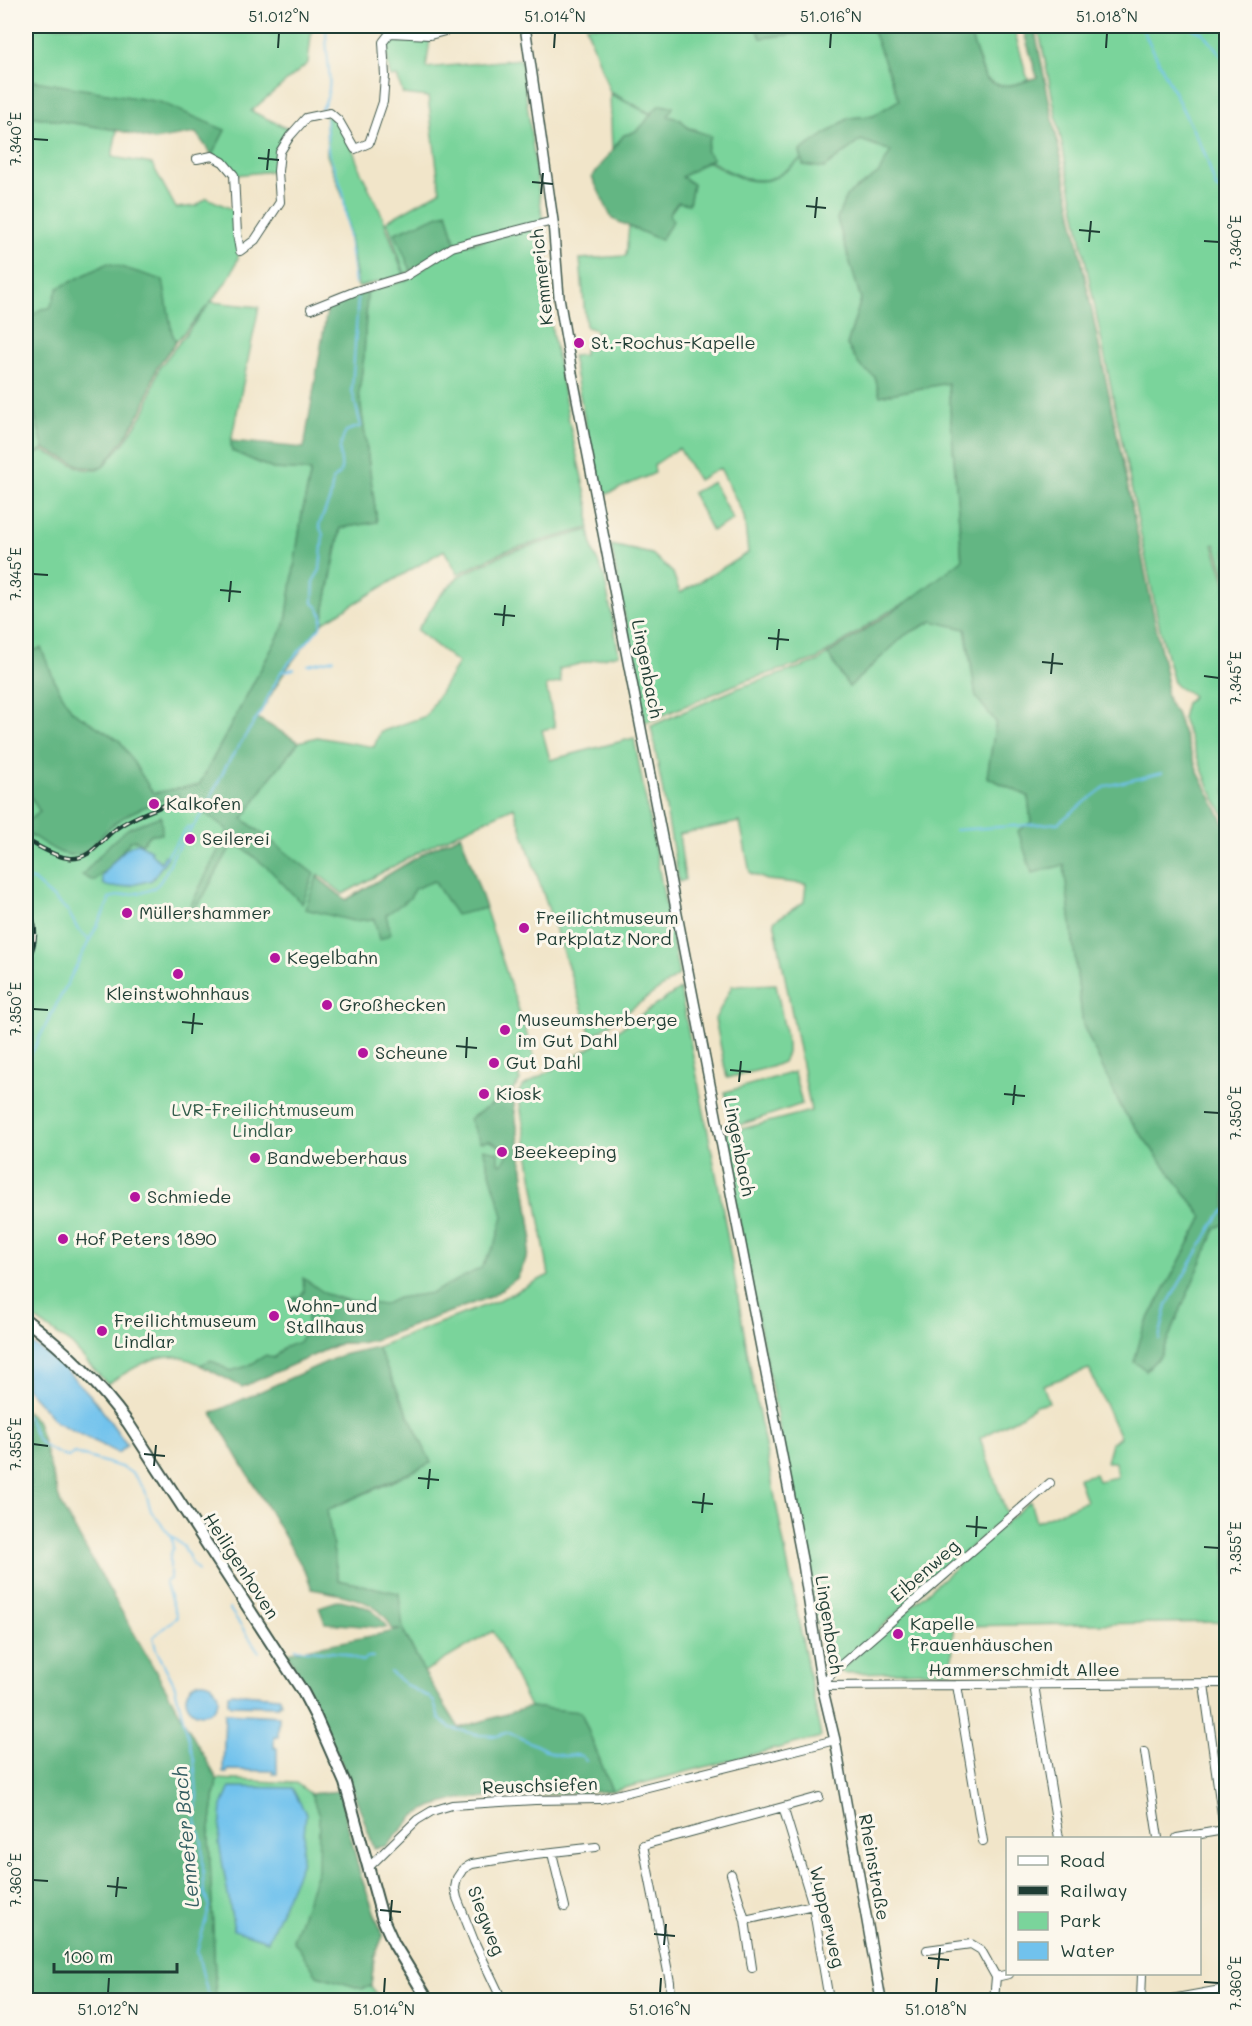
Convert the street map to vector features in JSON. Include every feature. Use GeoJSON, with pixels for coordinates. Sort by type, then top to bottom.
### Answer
{"type":"FeatureCollection","features":[{"type":"Feature","properties":{"kind":"main road","name":"Heiligenhoven"},"geometry":{"type":"LineString","coordinates":[[26,1320],[84,1369],[129,1423],[303,1692],[332,1749],[345,1783],[389,1935],[428,2001]]}},
{"type":"Feature","properties":{"kind":"street"},"geometry":{"type":"LineString","coordinates":[[197,159],[212,156],[223,162],[234,175],[240,251],[255,240],[280,202],[278,171],[280,152],[306,118],[330,113],[339,121],[354,149],[369,143],[383,102],[385,76],[383,42],[390,33],[430,35],[465,26]]}},
{"type":"Feature","properties":{"kind":"street","name":"Kemmerich"},"geometry":{"type":"LineString","coordinates":[[525,26],[553,221],[559,297],[602,524]]}},
{"type":"Feature","properties":{"kind":"street"},"geometry":{"type":"LineString","coordinates":[[312,309],[356,291],[406,276],[452,247],[553,221]]}},
{"type":"Feature","properties":{"kind":"street","name":"Lingenbach"},"geometry":{"type":"LineString","coordinates":[[602,524],[802,1564],[822,1686],[835,1740]]}},
{"type":"Feature","properties":{"kind":"street","name":"Eibenweg"},"geometry":{"type":"LineString","coordinates":[[822,1686],[833,1672],[1050,1483]]}},
{"type":"Feature","properties":{"kind":"street","name":"Hammerschmidt Allee"},"geometry":{"type":"LineString","coordinates":[[822,1686],[1227,1683]]}},
{"type":"Feature","properties":{"kind":"street"},"geometry":{"type":"LineString","coordinates":[[1204,1684],[1227,1844]]}},
{"type":"Feature","properties":{"kind":"street"},"geometry":{"type":"LineString","coordinates":[[957,1685],[983,1841]]}},
{"type":"Feature","properties":{"kind":"street"},"geometry":{"type":"LineString","coordinates":[[1034,1685],[1059,1837]]}},
{"type":"Feature","properties":{"kind":"street","name":"Reuschsiefen"},"geometry":{"type":"LineString","coordinates":[[369,1867],[417,1820],[432,1811],[452,1805],[600,1799],[835,1740]]}},
{"type":"Feature","properties":{"kind":"street","name":"Rheinstraße"},"geometry":{"type":"LineString","coordinates":[[835,1740],[881,2001]]}},
{"type":"Feature","properties":{"kind":"street"},"geometry":{"type":"LineString","coordinates":[[1144,1752],[1158,1837]]}},
{"type":"Feature","properties":{"kind":"street"},"geometry":{"type":"LineString","coordinates":[[671,2001],[670,1982],[643,1845],[819,1797]]}},
{"type":"Feature","properties":{"kind":"street","name":"Wupperweg"},"geometry":{"type":"LineString","coordinates":[[783,1806],[813,1905],[829,2001]]}},
{"type":"Feature","properties":{"kind":"street"},"geometry":{"type":"LineString","coordinates":[[1187,1837],[1224,1830]]}},
{"type":"Feature","properties":{"kind":"street","name":"Siegweg"},"geometry":{"type":"LineString","coordinates":[[502,2001],[457,1898],[455,1888],[457,1878],[463,1869],[472,1864],[596,1847]]}},
{"type":"Feature","properties":{"kind":"street"},"geometry":{"type":"LineString","coordinates":[[552,1853],[565,1907]]}},
{"type":"Feature","properties":{"kind":"street"},"geometry":{"type":"LineString","coordinates":[[731,1874],[745,1920],[752,1968]]}},
{"type":"Feature","properties":{"kind":"street"},"geometry":{"type":"LineString","coordinates":[[745,1920],[813,1905]]}},
{"type":"Feature","properties":{"kind":"street"},"geometry":{"type":"LineString","coordinates":[[927,1950],[971,1944],[981,1950],[996,1977],[994,2001]]}},
{"type":"Feature","properties":{"kind":"street"},"geometry":{"type":"LineString","coordinates":[[996,1977],[1006,1975]]}},
{"type":"Feature","properties":{"kind":"street"},"geometry":{"type":"LineString","coordinates":[[1141,2001],[1142,1975]]}},
{"type":"Feature","properties":{"kind":"street"},"geometry":{"type":"LineString","coordinates":[[1166,2001],[1227,1989]]}},
{"type":"Feature","properties":{"kind":"green space"},"geometry":{"type":"Polygon","coordinates":[[[838,24],[860,26],[873,31],[900,100],[873,116],[849,118],[800,151],[802,158],[775,177],[766,180],[749,179],[732,173],[709,160],[712,158],[695,129],[688,128],[681,120],[667,116],[673,107],[660,105],[650,113],[610,92],[586,26],[755,26],[761,38],[819,31],[838,24]]]}},
{"type":"Feature","properties":{"kind":"green space"},"geometry":{"type":"Polygon","coordinates":[[[26,26],[312,26],[308,63],[251,111],[293,131],[279,150],[273,171],[236,175],[212,155],[225,130],[29,80],[26,82],[26,26]]]}},
{"type":"Feature","properties":{"kind":"green space"},"geometry":{"type":"Polygon","coordinates":[[[755,26],[827,26],[819,31],[761,38],[755,26]]]}},
{"type":"Feature","properties":{"kind":"green space"},"geometry":{"type":"Polygon","coordinates":[[[862,26],[967,26],[985,78],[1004,86],[1037,77],[1022,26],[1034,26],[1167,680],[1167,698],[1176,713],[1199,774],[1226,827],[1226,1223],[1216,1228],[1161,1355],[1146,1370],[1134,1362],[1143,1330],[1203,1217],[1122,1109],[1083,1025],[1064,865],[1032,873],[1018,831],[1031,822],[1028,796],[987,777],[996,722],[976,697],[966,629],[932,621],[905,635],[849,687],[828,654],[910,600],[962,560],[948,383],[880,396],[875,377],[860,366],[847,345],[861,299],[837,219],[846,196],[878,174],[891,151],[861,140],[824,168],[803,165],[800,151],[849,118],[873,116],[899,100],[873,31],[862,26]]]}},
{"type":"Feature","properties":{"kind":"green space"},"geometry":{"type":"Polygon","coordinates":[[[967,26],[1013,26],[1028,80],[1017,84],[1000,85],[985,77],[967,26]]]}},
{"type":"Feature","properties":{"kind":"green space"},"geometry":{"type":"Polygon","coordinates":[[[1038,26],[1226,26],[1226,577],[1215,544],[1213,545],[1226,584],[1226,819],[1209,787],[1182,718],[1186,703],[1193,696],[1174,683],[1160,630],[1038,26]]]}},
{"type":"Feature","properties":{"kind":"green space"},"geometry":{"type":"Polygon","coordinates":[[[393,36],[430,40],[426,68],[521,59],[543,222],[456,245],[447,212],[411,271],[405,274],[387,221],[440,191],[428,97],[403,94],[397,76],[390,77],[386,48],[393,36]]]}},
{"type":"Feature","properties":{"kind":"green space"},"geometry":{"type":"Polygon","coordinates":[[[29,80],[160,102],[225,130],[212,155],[196,133],[154,140],[117,130],[29,116],[26,118],[26,82],[29,80]]]}},
{"type":"Feature","properties":{"kind":"green space"},"geometry":{"type":"Polygon","coordinates":[[[610,94],[650,114],[643,126],[624,135],[612,150],[610,94]]]}},
{"type":"Feature","properties":{"kind":"green space"},"geometry":{"type":"Polygon","coordinates":[[[660,105],[673,107],[668,116],[681,120],[688,128],[711,136],[706,151],[713,158],[682,177],[693,184],[689,204],[678,202],[669,214],[673,221],[661,240],[612,219],[592,177],[624,135],[641,127],[660,105]]]}},
{"type":"Feature","properties":{"kind":"green space"},"geometry":{"type":"Polygon","coordinates":[[[326,114],[338,122],[353,150],[382,215],[404,275],[358,287],[344,200],[327,155],[326,114]]]}},
{"type":"Feature","properties":{"kind":"green space"},"geometry":{"type":"Polygon","coordinates":[[[29,116],[117,130],[112,157],[152,164],[176,208],[196,206],[207,198],[234,210],[239,247],[236,263],[213,299],[176,342],[172,333],[50,308],[26,345],[26,118],[29,116]]]}},
{"type":"Feature","properties":{"kind":"green space"},"geometry":{"type":"Polygon","coordinates":[[[861,140],[891,151],[878,174],[846,196],[837,219],[861,299],[847,345],[860,366],[875,377],[880,396],[948,383],[962,561],[910,600],[817,659],[744,681],[645,723],[611,545],[652,554],[673,573],[680,593],[748,553],[744,516],[720,468],[698,480],[679,448],[654,465],[655,473],[600,497],[572,356],[584,355],[584,349],[596,348],[596,330],[586,327],[580,259],[626,256],[629,226],[661,240],[669,215],[678,202],[689,204],[693,185],[681,177],[707,161],[739,177],[765,181],[781,174],[802,159],[824,168],[861,140]]]}},
{"type":"Feature","properties":{"kind":"green space"},"geometry":{"type":"Polygon","coordinates":[[[447,212],[456,245],[411,271],[395,233],[447,212]]]}},
{"type":"Feature","properties":{"kind":"green space"},"geometry":{"type":"Polygon","coordinates":[[[544,225],[547,255],[547,303],[570,426],[589,508],[589,528],[505,551],[458,574],[444,550],[322,623],[341,528],[377,522],[359,392],[364,356],[367,292],[406,280],[453,248],[544,225]]]}},
{"type":"Feature","properties":{"kind":"green space"},"geometry":{"type":"Polygon","coordinates":[[[108,263],[163,280],[172,333],[176,342],[157,367],[144,407],[125,438],[103,466],[83,467],[44,449],[26,383],[26,345],[32,316],[41,309],[50,308],[58,288],[108,263]]]}},
{"type":"Feature","properties":{"kind":"green space"},"geometry":{"type":"Polygon","coordinates":[[[367,292],[364,356],[359,393],[377,522],[340,528],[322,623],[285,671],[257,718],[299,742],[270,778],[243,819],[314,874],[302,904],[269,869],[234,841],[203,897],[191,912],[191,905],[228,830],[196,807],[183,804],[179,795],[151,804],[123,818],[108,829],[88,850],[77,855],[60,852],[26,832],[26,822],[40,812],[26,789],[26,653],[41,648],[56,684],[72,711],[120,741],[153,793],[199,785],[286,622],[302,514],[311,471],[273,469],[232,451],[231,441],[304,448],[328,304],[355,293],[367,292]]]}},
{"type":"Feature","properties":{"kind":"green space","name":"LVR-Freilichtmuseum Lindlar"},"geometry":{"type":"Polygon","coordinates":[[[211,302],[259,307],[231,441],[232,451],[273,469],[311,470],[286,622],[199,785],[243,819],[270,778],[299,742],[317,737],[374,747],[380,732],[426,716],[458,663],[417,630],[439,597],[459,576],[506,553],[589,530],[593,551],[604,575],[619,654],[559,669],[561,682],[546,686],[555,727],[542,730],[550,760],[634,738],[679,975],[591,1035],[514,807],[434,844],[343,894],[318,874],[317,877],[346,900],[431,849],[461,835],[538,1068],[518,1074],[520,1081],[512,1091],[532,1236],[527,1257],[517,1278],[492,1296],[374,1340],[341,1343],[242,1387],[217,1373],[177,1356],[145,1362],[107,1384],[72,1345],[26,1312],[26,736],[41,649],[26,653],[26,458],[43,451],[83,469],[95,470],[103,467],[126,440],[146,409],[159,368],[211,302]]]}},
{"type":"Feature","properties":{"kind":"green space"},"geometry":{"type":"Polygon","coordinates":[[[26,383],[44,449],[26,456],[26,383]]]}},
{"type":"Feature","properties":{"kind":"green space"},"geometry":{"type":"Polygon","coordinates":[[[713,482],[733,520],[712,531],[692,493],[713,482]]]}},
{"type":"Feature","properties":{"kind":"green space"},"geometry":{"type":"Polygon","coordinates":[[[933,621],[965,629],[976,697],[996,722],[987,777],[1028,796],[1031,822],[1064,865],[1083,1025],[1122,1109],[1203,1217],[1143,1330],[1146,1370],[1161,1355],[1216,1228],[1226,1223],[1226,1622],[953,1626],[952,1671],[845,1673],[839,1671],[1030,1501],[1036,1522],[1086,1501],[1078,1478],[1095,1474],[1098,1481],[1117,1477],[1115,1462],[1106,1462],[1111,1444],[1120,1437],[1089,1369],[1043,1385],[1049,1402],[1036,1405],[1018,1418],[980,1438],[1007,1515],[833,1670],[826,1668],[722,1134],[811,1111],[774,921],[804,902],[806,884],[767,880],[750,873],[740,822],[679,834],[685,880],[679,882],[651,726],[738,688],[819,661],[828,654],[849,687],[905,635],[933,621]]]}},
{"type":"Feature","properties":{"kind":"green space"},"geometry":{"type":"Polygon","coordinates":[[[161,816],[162,834],[150,835],[142,844],[136,840],[130,841],[93,881],[82,875],[110,844],[129,828],[161,816]]]}},
{"type":"Feature","properties":{"kind":"green space"},"geometry":{"type":"Polygon","coordinates":[[[461,835],[486,908],[456,915],[434,881],[414,889],[410,898],[386,915],[391,934],[379,940],[374,919],[353,921],[305,909],[317,877],[346,900],[431,849],[461,835]]]}},
{"type":"Feature","properties":{"kind":"green space"},"geometry":{"type":"Polygon","coordinates":[[[776,984],[787,1042],[787,1053],[783,1062],[727,1078],[715,1019],[732,986],[776,984]]]}},
{"type":"Feature","properties":{"kind":"green space"},"geometry":{"type":"Polygon","coordinates":[[[680,989],[821,1737],[612,1791],[581,1713],[530,1707],[493,1631],[424,1672],[403,1629],[398,1593],[338,1580],[327,1510],[431,1463],[377,1347],[497,1301],[549,1275],[518,1093],[523,1086],[600,1042],[680,989]]]}},
{"type":"Feature","properties":{"kind":"green space"},"geometry":{"type":"Polygon","coordinates":[[[794,1072],[802,1104],[734,1127],[725,1092],[794,1072]]]}},
{"type":"Feature","properties":{"kind":"green space"},"geometry":{"type":"Polygon","coordinates":[[[512,1091],[532,1236],[527,1257],[517,1278],[492,1296],[374,1340],[341,1343],[242,1387],[200,1365],[211,1360],[230,1371],[248,1366],[266,1355],[274,1358],[283,1348],[299,1342],[308,1327],[307,1319],[310,1310],[293,1298],[300,1297],[304,1292],[303,1278],[326,1294],[346,1300],[384,1305],[398,1298],[432,1293],[481,1268],[496,1242],[503,1216],[483,1149],[498,1152],[498,1163],[500,1164],[508,1154],[507,1150],[490,1141],[480,1142],[469,1119],[512,1091]]]}},
{"type":"Feature","properties":{"kind":"green space"},"geometry":{"type":"Polygon","coordinates":[[[377,1347],[431,1463],[327,1510],[338,1580],[399,1593],[403,1630],[424,1672],[459,1728],[530,1707],[581,1712],[612,1791],[459,1799],[430,1807],[414,1816],[387,1846],[374,1848],[350,1782],[308,1690],[287,1653],[400,1630],[392,1629],[379,1611],[369,1604],[347,1596],[312,1589],[306,1573],[212,1413],[342,1355],[377,1347]]]}},
{"type":"Feature","properties":{"kind":"green space"},"geometry":{"type":"Polygon","coordinates":[[[26,1411],[37,1421],[61,1505],[217,1779],[209,1835],[216,2000],[26,2000],[26,1411]]]}},
{"type":"Feature","properties":{"kind":"green space"},"geometry":{"type":"Polygon","coordinates":[[[340,1600],[368,1608],[378,1615],[387,1628],[325,1623],[319,1607],[340,1600]]]}},
{"type":"Feature","properties":{"kind":"green space"},"geometry":{"type":"Polygon","coordinates":[[[217,1779],[296,1783],[311,1794],[339,1791],[360,1874],[383,1936],[374,1958],[371,1986],[381,2000],[216,2000],[209,1835],[217,1779]]]}},
{"type":"Feature","properties":{"kind":"green space"},"geometry":{"type":"Polygon","coordinates":[[[339,1791],[360,1874],[383,1936],[374,1958],[371,1986],[362,1989],[317,1975],[293,1940],[318,1870],[319,1815],[311,1794],[339,1791]]]}},
{"type":"Feature","properties":{"kind":"water"},"geometry":{"type":"Polygon","coordinates":[[[138,843],[152,851],[151,854],[161,862],[165,855],[168,857],[152,880],[120,887],[103,884],[102,876],[113,862],[128,848],[138,843]]]}},
{"type":"Feature","properties":{"kind":"water"},"geometry":{"type":"Polygon","coordinates":[[[26,1340],[57,1361],[94,1399],[127,1445],[118,1453],[56,1422],[26,1388],[26,1340]]]}},
{"type":"Feature","properties":{"kind":"water"},"geometry":{"type":"Polygon","coordinates":[[[202,1682],[214,1686],[218,1698],[214,1710],[202,1714],[190,1710],[186,1698],[190,1686],[202,1682]]]}},
{"type":"Feature","properties":{"kind":"water"},"geometry":{"type":"Polygon","coordinates":[[[228,1694],[279,1697],[281,1703],[279,1706],[231,1705],[228,1703],[228,1694]]]}},
{"type":"Feature","properties":{"kind":"water"},"geometry":{"type":"Polygon","coordinates":[[[225,1713],[279,1716],[278,1737],[274,1737],[274,1747],[277,1748],[277,1774],[273,1774],[273,1771],[228,1770],[227,1773],[223,1773],[225,1713]]]}},
{"type":"Feature","properties":{"kind":"water"},"geometry":{"type":"Polygon","coordinates":[[[230,1787],[292,1788],[306,1814],[301,1864],[268,1941],[234,1930],[219,1843],[222,1806],[230,1787]]]}},
{"type":"Feature","properties":{"kind":"waterway"},"geometry":{"type":"LineString","coordinates":[[321,109],[329,90],[327,26]]}},
{"type":"Feature","properties":{"kind":"waterway"},"geometry":{"type":"LineString","coordinates":[[1141,26],[1205,154],[1216,188],[1226,193]]}},
{"type":"Feature","properties":{"kind":"waterway"},"geometry":{"type":"LineString","coordinates":[[1187,26],[1203,33],[1226,61]]}},
{"type":"Feature","properties":{"kind":"waterway"},"geometry":{"type":"LineString","coordinates":[[326,118],[328,151],[343,192],[355,284]]}},
{"type":"Feature","properties":{"kind":"waterway"},"geometry":{"type":"LineString","coordinates":[[281,672],[321,623],[321,614],[313,603],[314,580],[320,570],[323,535],[319,525],[330,499],[333,480],[341,470],[340,447],[346,431],[361,426],[352,390],[358,298]]}},
{"type":"Feature","properties":{"kind":"waterway"},"geometry":{"type":"LineString","coordinates":[[308,665],[334,659]]}},
{"type":"Feature","properties":{"kind":"waterway"},"geometry":{"type":"LineString","coordinates":[[26,1064],[109,898],[144,892],[157,886],[174,854],[206,808],[226,766],[260,713],[281,672],[294,669]]}},
{"type":"Feature","properties":{"kind":"waterway"},"geometry":{"type":"LineString","coordinates":[[955,830],[1058,823],[1106,786],[1162,773]]}},
{"type":"Feature","properties":{"kind":"waterway"},"geometry":{"type":"LineString","coordinates":[[167,856],[188,826],[191,828]]}},
{"type":"Feature","properties":{"kind":"waterway"},"geometry":{"type":"LineString","coordinates":[[26,879],[33,880],[68,911],[77,928],[89,940]]}},
{"type":"Feature","properties":{"kind":"waterway"},"geometry":{"type":"LineString","coordinates":[[1159,1339],[1167,1305],[1217,1218],[1226,1210]]}},
{"type":"Feature","properties":{"kind":"waterway","name":"Lennefer Bach"},"geometry":{"type":"LineString","coordinates":[[26,1416],[38,1440],[51,1450],[69,1457],[74,1453],[124,1468],[133,1474],[145,1490],[151,1511],[171,1536],[173,1548],[170,1556],[170,1579],[165,1582],[177,1617],[153,1637],[156,1649],[174,1684],[194,1759],[197,1794],[196,1821],[202,1843],[204,1894],[210,1906],[197,1951],[207,1991],[212,2000]]}},
{"type":"Feature","properties":{"kind":"waterway"},"geometry":{"type":"LineString","coordinates":[[171,1536],[184,1547],[198,1571]]}},
{"type":"Feature","properties":{"kind":"waterway"},"geometry":{"type":"LineString","coordinates":[[229,1608],[259,1652]]}},
{"type":"Feature","properties":{"kind":"waterway"},"geometry":{"type":"LineString","coordinates":[[295,1649],[343,1653],[362,1661],[373,1657]]}},
{"type":"Feature","properties":{"kind":"waterway"},"geometry":{"type":"LineString","coordinates":[[390,1672],[406,1685],[430,1698],[434,1702],[439,1719],[451,1728],[479,1735],[497,1736],[509,1732],[554,1754],[582,1756],[586,1761]]}},
{"type":"Feature","properties":{"kind":"railway"},"geometry":{"type":"LineString","coordinates":[[26,840],[57,855],[76,858],[89,853],[123,824],[172,802]]}},
{"type":"Feature","properties":{"kind":"railway"},"geometry":{"type":"LineString","coordinates":[[26,908],[35,928],[34,942],[26,962]]}},
{"type":"Feature","properties":{"kind":"place","name":"St.-Rochus-Kapelle"},"geometry":{"type":"Point","coordinates":[579,343]}},
{"type":"Feature","properties":{"kind":"place","name":"Kalkofen"},"geometry":{"type":"Point","coordinates":[154,804]}},
{"type":"Feature","properties":{"kind":"place","name":"Seilerei"},"geometry":{"type":"Point","coordinates":[190,839]}},
{"type":"Feature","properties":{"kind":"place","name":"Müllershammer"},"geometry":{"type":"Point","coordinates":[127,913]}},
{"type":"Feature","properties":{"kind":"place","name":"Freilichtmuseum Parkplatz Nord"},"geometry":{"type":"Point","coordinates":[524,928]}},
{"type":"Feature","properties":{"kind":"place","name":"Kegelbahn"},"geometry":{"type":"Point","coordinates":[275,958]}},
{"type":"Feature","properties":{"kind":"place","name":"Kleinstwohnhaus"},"geometry":{"type":"Point","coordinates":[178,974]}},
{"type":"Feature","properties":{"kind":"place","name":"Großhecken"},"geometry":{"type":"Point","coordinates":[327,1005]}},
{"type":"Feature","properties":{"kind":"place","name":"Museumsherberge im Gut Dahl"},"geometry":{"type":"Point","coordinates":[505,1030]}},
{"type":"Feature","properties":{"kind":"place","name":"Scheune"},"geometry":{"type":"Point","coordinates":[363,1053]}},
{"type":"Feature","properties":{"kind":"place","name":"Gut Dahl"},"geometry":{"type":"Point","coordinates":[494,1063]}},
{"type":"Feature","properties":{"kind":"place","name":"Kiosk"},"geometry":{"type":"Point","coordinates":[484,1094]}},
{"type":"Feature","properties":{"kind":"place","name":"Beekeeping"},"geometry":{"type":"Point","coordinates":[502,1152]}},
{"type":"Feature","properties":{"kind":"place","name":"Bandweberhaus"},"geometry":{"type":"Point","coordinates":[255,1158]}},
{"type":"Feature","properties":{"kind":"place","name":"Schmiede"},"geometry":{"type":"Point","coordinates":[135,1197]}},
{"type":"Feature","properties":{"kind":"place","name":"Hof Peters 1890"},"geometry":{"type":"Point","coordinates":[63,1239]}},
{"type":"Feature","properties":{"kind":"place","name":"Wohn- und Stallhaus"},"geometry":{"type":"Point","coordinates":[274,1316]}},
{"type":"Feature","properties":{"kind":"place","name":"Freilichtmuseum Lindlar"},"geometry":{"type":"Point","coordinates":[102,1331]}},
{"type":"Feature","properties":{"kind":"place","name":"Kapelle Frauenhäuschen"},"geometry":{"type":"Point","coordinates":[898,1634]}}]}
